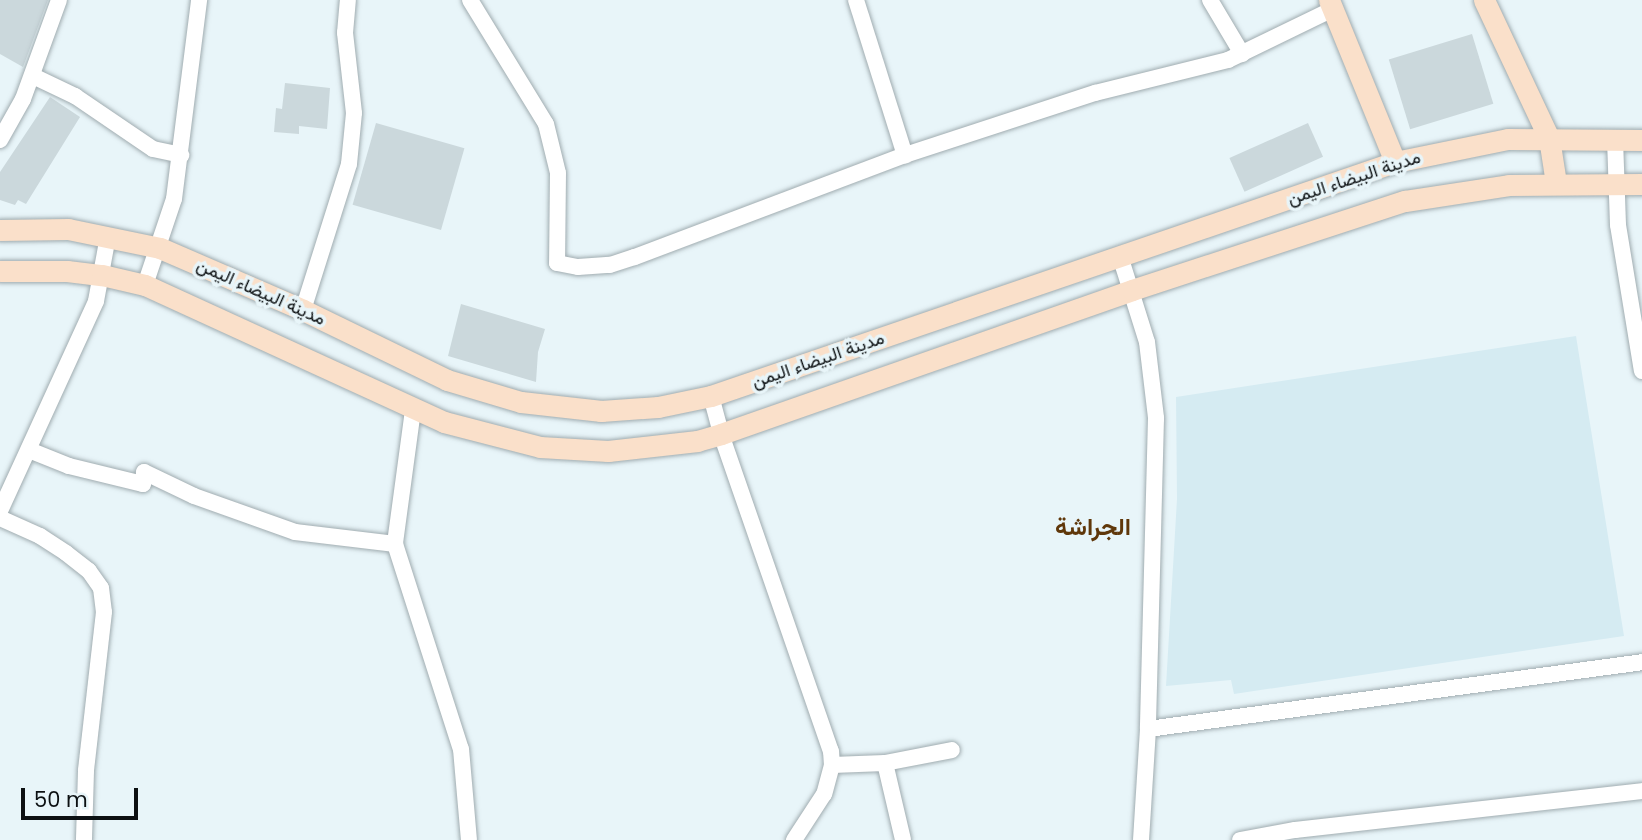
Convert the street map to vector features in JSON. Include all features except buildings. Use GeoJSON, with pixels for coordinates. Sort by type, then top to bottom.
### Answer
{"type":"FeatureCollection","features":[{"type":"Feature","properties":{"kind":"main road"},"geometry":{"type":"LineString","coordinates":[[1483,0],[1549,138],[1556,183]]}},
{"type":"Feature","properties":{"kind":"main road"},"geometry":{"type":"LineString","coordinates":[[1331,5],[1395,162]]}},
{"type":"Feature","properties":{"kind":"main road","name":"مدينة البيضاء اليمن"},"geometry":{"type":"LineString","coordinates":[[0,230],[68,229],[160,248],[303,310],[447,380],[521,402],[601,411],[667,405],[711,396],[1395,162],[1508,139],[1642,140]]}},
{"type":"Feature","properties":{"kind":"main road"},"geometry":{"type":"LineString","coordinates":[[0,271],[38,269],[102,275],[145,285],[209,312],[413,410],[479,433],[540,447],[573,450],[640,448],[721,434],[1132,290],[1405,201],[1509,185],[1642,184]]}},
{"type":"Feature","properties":{"kind":"street"},"geometry":{"type":"LineString","coordinates":[[0,140],[17,113],[33,76],[59,0]]}},
{"type":"Feature","properties":{"kind":"street"},"geometry":{"type":"LineString","coordinates":[[145,285],[160,248],[181,155],[199,0]]}},
{"type":"Feature","properties":{"kind":"street"},"geometry":{"type":"LineString","coordinates":[[303,310],[349,164],[354,113],[346,51],[348,0]]}},
{"type":"Feature","properties":{"kind":"street"},"geometry":{"type":"LineString","coordinates":[[470,0],[546,124],[558,173],[557,263],[595,267],[635,257],[905,155],[1095,93],[1242,54],[1331,5]]}},
{"type":"Feature","properties":{"kind":"street"},"geometry":{"type":"LineString","coordinates":[[856,0],[905,155]]}},
{"type":"Feature","properties":{"kind":"street"},"geometry":{"type":"LineString","coordinates":[[1210,0],[1242,54]]}},
{"type":"Feature","properties":{"kind":"street"},"geometry":{"type":"LineString","coordinates":[[33,76],[75,96],[153,149],[181,155]]}},
{"type":"Feature","properties":{"kind":"street"},"geometry":{"type":"LineString","coordinates":[[1615,139],[1618,225],[1642,371]]}},
{"type":"Feature","properties":{"kind":"street"},"geometry":{"type":"LineString","coordinates":[[0,511],[96,301],[108,236]]}},
{"type":"Feature","properties":{"kind":"street"},"geometry":{"type":"LineString","coordinates":[[1121,256],[1147,342],[1156,418],[1148,729],[1141,840]]}},
{"type":"Feature","properties":{"kind":"street"},"geometry":{"type":"LineString","coordinates":[[711,396],[721,434],[827,736],[832,765],[824,794],[793,840]]}},
{"type":"Feature","properties":{"kind":"street"},"geometry":{"type":"LineString","coordinates":[[413,410],[395,544],[461,749],[469,840]]}},
{"type":"Feature","properties":{"kind":"street"},"geometry":{"type":"LineString","coordinates":[[29,450],[69,466],[143,484],[144,472],[218,506],[295,532],[395,544]]}},
{"type":"Feature","properties":{"kind":"street"},"geometry":{"type":"LineString","coordinates":[[0,518],[66,553],[89,571],[101,588],[104,612],[86,771],[84,840]]}},
{"type":"Feature","properties":{"kind":"street"},"geometry":{"type":"LineString","coordinates":[[1148,729],[1642,662]]}},
{"type":"Feature","properties":{"kind":"street"},"geometry":{"type":"LineString","coordinates":[[832,765],[885,763],[953,750]]}},
{"type":"Feature","properties":{"kind":"street"},"geometry":{"type":"LineString","coordinates":[[885,763],[904,840]]}},
{"type":"Feature","properties":{"kind":"street"},"geometry":{"type":"LineString","coordinates":[[1240,840],[1642,791]]}},
{"type":"Feature","properties":{"kind":"shaded area"},"geometry":{"type":"Polygon","coordinates":[[[1576,336],[1624,636],[1234,694],[1231,680],[1166,686],[1177,499],[1176,397],[1576,336]]]}},
{"type":"Feature","properties":{"kind":"district","name":"الجراشة"},"geometry":{"type":"Point","coordinates":[1093,527]}}]}
